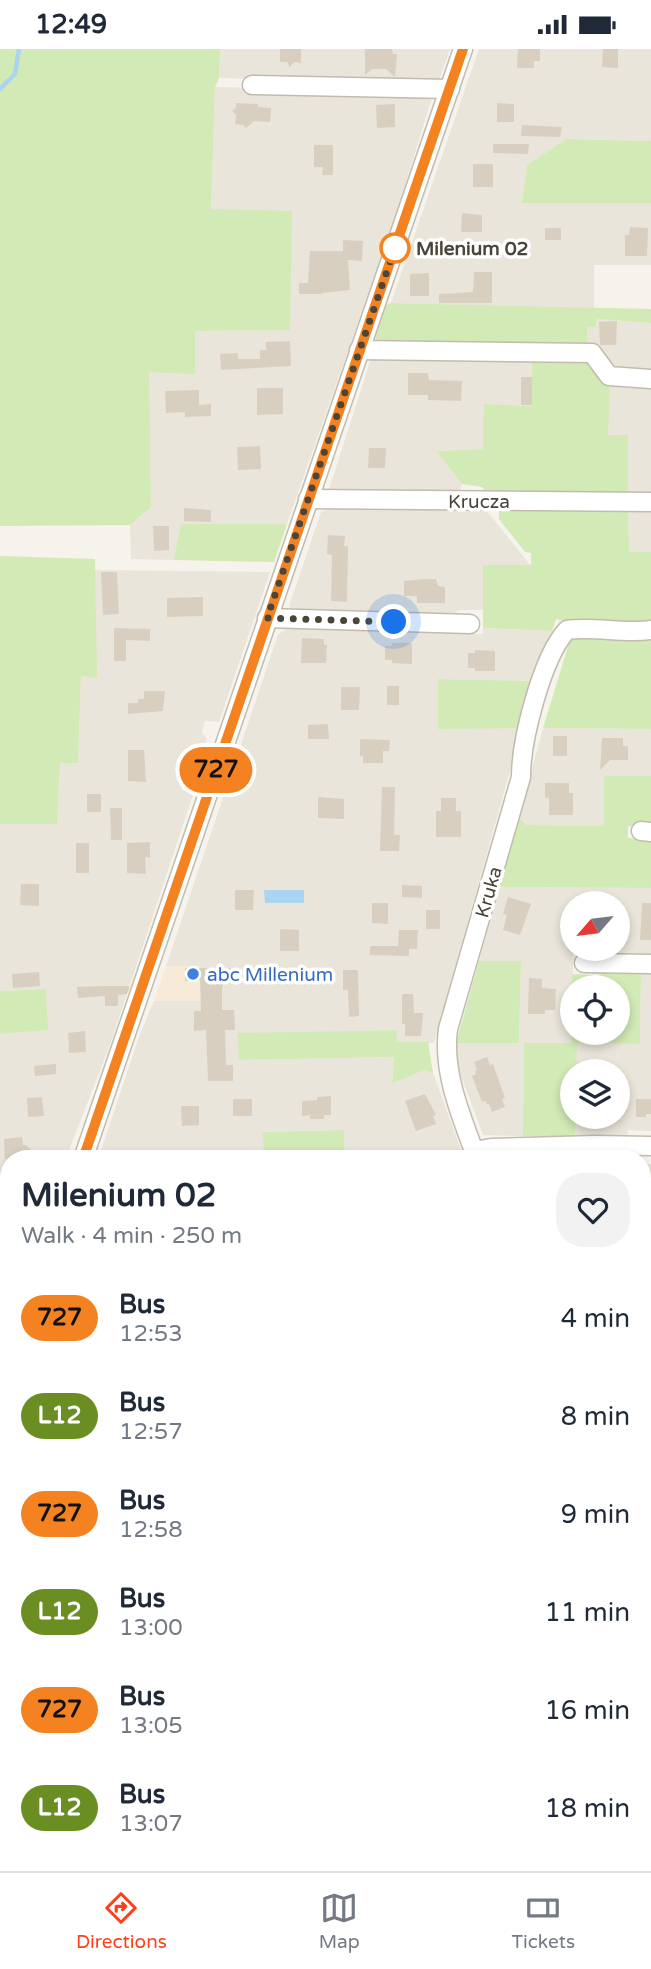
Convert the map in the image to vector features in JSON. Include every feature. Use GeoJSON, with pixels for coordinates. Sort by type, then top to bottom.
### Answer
{"type":"FeatureCollection","features":[{"type":"Feature","properties":{"kind":"street"},"geometry":{"type":"LineString","coordinates":[[86,1150],[463,49]]}},
{"type":"Feature","properties":{"kind":"street"},"geometry":{"type":"LineString","coordinates":[[252,85],[450,89]]}},
{"type":"Feature","properties":{"kind":"street"},"geometry":{"type":"LineString","coordinates":[[359,350],[592,353],[609,376],[651,379]]}},
{"type":"Feature","properties":{"kind":"street","name":"Krucza"},"geometry":{"type":"LineString","coordinates":[[308,499],[651,502]]}},
{"type":"Feature","properties":{"kind":"street"},"geometry":{"type":"LineString","coordinates":[[267,618],[470,624]]}},
{"type":"Feature","properties":{"kind":"street","name":"Kruka"},"geometry":{"type":"LineString","coordinates":[[474,1150],[446,1058],[448,1029],[521,776],[525,737],[543,678],[558,639],[567,629],[633,632],[651,630]]}},
{"type":"Feature","properties":{"kind":"street"},"geometry":{"type":"LineString","coordinates":[[584,963],[651,964]]}},
{"type":"Feature","properties":{"kind":"street"},"geometry":{"type":"LineString","coordinates":[[487,1150],[651,1146]]}},
{"type":"Feature","properties":{"kind":"shaded area"},"geometry":{"type":"Polygon","coordinates":[[[220,49],[450,49],[438,84],[219,78],[220,49]]]}},
{"type":"Feature","properties":{"kind":"shaded area"},"geometry":{"type":"Polygon","coordinates":[[[479,49],[651,49],[651,141],[566,139],[527,165],[522,203],[651,203],[651,265],[594,265],[594,308],[391,303],[479,49]]]}},
{"type":"Feature","properties":{"kind":"shaded area"},"geometry":{"type":"Polygon","coordinates":[[[215,87],[434,91],[396,215],[287,524],[182,524],[174,560],[131,559],[130,525],[151,507],[148,372],[195,331],[290,330],[211,209],[215,87]]]}},
{"type":"Feature","properties":{"kind":"shaded area"},"geometry":{"type":"Polygon","coordinates":[[[597,319],[651,323],[651,373],[609,372],[587,348],[587,327],[597,319]]]}},
{"type":"Feature","properties":{"kind":"shaded area"},"geometry":{"type":"Polygon","coordinates":[[[372,355],[532,355],[533,406],[485,404],[483,449],[436,451],[462,484],[459,494],[328,493],[372,355]]]}},
{"type":"Feature","properties":{"kind":"shaded area"},"geometry":{"type":"Polygon","coordinates":[[[610,384],[651,386],[651,496],[628,496],[628,435],[607,435],[610,384]]]}},
{"type":"Feature","properties":{"kind":"shaded area"},"geometry":{"type":"Polygon","coordinates":[[[345,503],[482,505],[531,566],[484,566],[483,610],[458,610],[452,617],[294,613],[289,606],[321,512],[345,503]]]}},
{"type":"Feature","properties":{"kind":"shaded area"},"geometry":{"type":"Polygon","coordinates":[[[628,506],[651,506],[651,552],[629,552],[628,506]]]}},
{"type":"Feature","properties":{"kind":"shaded area"},"geometry":{"type":"Polygon","coordinates":[[[95,570],[270,572],[219,722],[205,721],[202,732],[207,739],[196,779],[184,778],[181,790],[194,792],[111,1042],[69,1150],[0,1150],[0,1034],[47,1030],[46,989],[0,991],[0,824],[57,824],[60,763],[78,763],[81,676],[96,677],[95,570]]]}},
{"type":"Feature","properties":{"kind":"shaded area"},"geometry":{"type":"Polygon","coordinates":[[[289,626],[378,626],[383,631],[395,632],[398,628],[452,628],[457,634],[483,634],[483,628],[552,631],[535,681],[439,679],[522,728],[434,1043],[396,1042],[396,1030],[237,1034],[239,1060],[394,1057],[392,1082],[425,1070],[433,1073],[461,1150],[344,1150],[344,1130],[264,1132],[264,1150],[101,1150],[140,1034],[154,1001],[200,1001],[185,981],[200,966],[166,966],[278,635],[289,626]]]}},
{"type":"Feature","properties":{"kind":"shaded area"},"geometry":{"type":"Polygon","coordinates":[[[543,728],[651,729],[651,776],[604,777],[604,826],[526,825],[519,817],[543,728]]]}},
{"type":"Feature","properties":{"kind":"shaded area"},"geometry":{"type":"Polygon","coordinates":[[[500,887],[651,888],[651,954],[630,954],[630,891],[560,891],[560,961],[573,961],[573,975],[560,975],[560,1043],[524,1043],[523,1136],[483,1135],[455,1059],[456,1043],[519,1043],[521,961],[479,961],[500,887]]]}},
{"type":"Feature","properties":{"kind":"shaded area"},"geometry":{"type":"Polygon","coordinates":[[[166,966],[200,966],[186,981],[202,980],[201,1001],[154,1001],[166,966]]]}},
{"type":"Feature","properties":{"kind":"shaded area"},"geometry":{"type":"Polygon","coordinates":[[[641,971],[651,971],[651,1131],[628,1130],[627,1138],[575,1136],[575,1129],[630,1129],[630,1059],[576,1059],[576,1045],[640,1044],[641,971]]]}},
{"type":"Feature","properties":{"kind":"green space"},"geometry":{"type":"Polygon","coordinates":[[[0,49],[220,49],[219,78],[215,87],[211,209],[292,211],[290,330],[195,331],[195,374],[149,372],[151,507],[130,525],[0,526],[0,49]]]}},
{"type":"Feature","properties":{"kind":"green space"},"geometry":{"type":"Polygon","coordinates":[[[566,139],[651,141],[651,203],[522,203],[527,165],[566,139]]]}},
{"type":"Feature","properties":{"kind":"green space"},"geometry":{"type":"Polygon","coordinates":[[[385,305],[651,309],[651,323],[597,319],[595,327],[587,327],[587,348],[381,344],[374,337],[385,305]]]}},
{"type":"Feature","properties":{"kind":"green space"},"geometry":{"type":"Polygon","coordinates":[[[532,355],[592,357],[610,384],[608,435],[628,435],[628,496],[489,496],[482,487],[462,484],[436,451],[483,449],[484,404],[532,406],[532,355]]]}},
{"type":"Feature","properties":{"kind":"green space"},"geometry":{"type":"Polygon","coordinates":[[[499,505],[628,506],[629,552],[651,552],[651,622],[577,624],[556,619],[552,631],[483,628],[483,565],[531,565],[531,553],[525,552],[499,519],[499,505]]]}},
{"type":"Feature","properties":{"kind":"green space"},"geometry":{"type":"Polygon","coordinates":[[[181,524],[287,524],[274,562],[174,560],[181,524]]]}},
{"type":"Feature","properties":{"kind":"green space"},"geometry":{"type":"Polygon","coordinates":[[[0,556],[95,559],[97,678],[81,676],[78,763],[60,763],[57,824],[0,824],[0,556]]]}},
{"type":"Feature","properties":{"kind":"green space"},"geometry":{"type":"Polygon","coordinates":[[[582,636],[651,636],[651,729],[543,728],[570,640],[582,636]]]}},
{"type":"Feature","properties":{"kind":"green space"},"geometry":{"type":"Polygon","coordinates":[[[438,679],[535,681],[522,728],[438,729],[438,679]]]}},
{"type":"Feature","properties":{"kind":"green space"},"geometry":{"type":"Polygon","coordinates":[[[604,776],[651,776],[651,826],[628,826],[628,838],[651,839],[651,888],[500,887],[519,817],[526,825],[604,826],[604,776]]]}},
{"type":"Feature","properties":{"kind":"green space"},"geometry":{"type":"Polygon","coordinates":[[[479,961],[521,961],[519,1043],[456,1043],[479,961]]]}},
{"type":"Feature","properties":{"kind":"green space"},"geometry":{"type":"Polygon","coordinates":[[[607,971],[641,971],[640,1044],[630,1044],[630,975],[598,975],[607,971]]]}},
{"type":"Feature","properties":{"kind":"green space"},"geometry":{"type":"Polygon","coordinates":[[[46,989],[48,1030],[0,1034],[0,991],[46,989]]]}},
{"type":"Feature","properties":{"kind":"green space"},"geometry":{"type":"Polygon","coordinates":[[[397,1030],[396,1042],[428,1042],[433,1073],[425,1070],[392,1083],[394,1057],[239,1060],[237,1033],[397,1030]]]}},
{"type":"Feature","properties":{"kind":"green space"},"geometry":{"type":"Polygon","coordinates":[[[524,1043],[577,1045],[576,1059],[560,1059],[560,1129],[575,1129],[575,1136],[523,1136],[524,1043]]]}},
{"type":"Feature","properties":{"kind":"green space"},"geometry":{"type":"Polygon","coordinates":[[[344,1130],[344,1150],[264,1150],[263,1132],[344,1130]]]}},
{"type":"Feature","properties":{"kind":"water"},"geometry":{"type":"Polygon","coordinates":[[[264,890],[304,890],[304,903],[265,903],[264,890]]]}},
{"type":"Feature","properties":{"kind":"building"},"geometry":{"type":"Polygon","coordinates":[[[280,49],[301,49],[301,63],[294,62],[290,67],[287,62],[280,62],[280,49]]]}},
{"type":"Feature","properties":{"kind":"building"},"geometry":{"type":"Polygon","coordinates":[[[365,49],[392,49],[393,54],[397,54],[395,77],[386,69],[372,69],[365,75],[365,49]]]}},
{"type":"Feature","properties":{"kind":"building"},"geometry":{"type":"Polygon","coordinates":[[[518,49],[540,49],[540,61],[534,61],[534,68],[517,68],[518,49]]]}},
{"type":"Feature","properties":{"kind":"building"},"geometry":{"type":"Polygon","coordinates":[[[603,49],[618,49],[618,68],[602,67],[603,49]]]}},
{"type":"Feature","properties":{"kind":"building"},"geometry":{"type":"Polygon","coordinates":[[[236,103],[258,104],[258,107],[271,108],[270,122],[254,121],[246,128],[235,124],[236,115],[232,111],[236,108],[236,103]]]}},
{"type":"Feature","properties":{"kind":"building"},"geometry":{"type":"Polygon","coordinates":[[[497,103],[514,104],[514,122],[497,122],[497,103]]]}},
{"type":"Feature","properties":{"kind":"building"},"geometry":{"type":"Polygon","coordinates":[[[395,104],[395,127],[377,128],[376,105],[395,104]]]}},
{"type":"Feature","properties":{"kind":"building"},"geometry":{"type":"Polygon","coordinates":[[[522,125],[562,127],[560,137],[521,136],[522,125]]]}},
{"type":"Feature","properties":{"kind":"building"},"geometry":{"type":"Polygon","coordinates":[[[493,144],[529,144],[528,154],[493,153],[493,144]]]}},
{"type":"Feature","properties":{"kind":"building"},"geometry":{"type":"Polygon","coordinates":[[[314,145],[333,145],[333,175],[322,175],[323,167],[314,167],[314,145]]]}},
{"type":"Feature","properties":{"kind":"building"},"geometry":{"type":"Polygon","coordinates":[[[473,164],[493,164],[493,187],[473,187],[473,164]]]}},
{"type":"Feature","properties":{"kind":"building"},"geometry":{"type":"Polygon","coordinates":[[[462,213],[482,215],[482,232],[461,232],[462,213]]]}},
{"type":"Feature","properties":{"kind":"building"},"geometry":{"type":"Polygon","coordinates":[[[630,227],[648,228],[647,256],[625,256],[625,235],[629,235],[630,227]]]}},
{"type":"Feature","properties":{"kind":"building"},"geometry":{"type":"Polygon","coordinates":[[[545,228],[561,228],[561,240],[545,240],[545,228]]]}},
{"type":"Feature","properties":{"kind":"building"},"geometry":{"type":"Polygon","coordinates":[[[343,240],[363,241],[362,261],[348,260],[350,290],[299,294],[299,283],[308,283],[310,251],[343,251],[343,240]]]}},
{"type":"Feature","properties":{"kind":"building"},"geometry":{"type":"Polygon","coordinates":[[[474,272],[492,272],[492,303],[439,303],[439,294],[473,292],[474,272]]]}},
{"type":"Feature","properties":{"kind":"building"},"geometry":{"type":"Polygon","coordinates":[[[429,273],[429,296],[410,296],[410,274],[429,273]]]}},
{"type":"Feature","properties":{"kind":"building"},"geometry":{"type":"Polygon","coordinates":[[[617,321],[616,345],[600,345],[599,322],[617,321]]]}},
{"type":"Feature","properties":{"kind":"building"},"geometry":{"type":"Polygon","coordinates":[[[290,341],[291,366],[221,370],[220,354],[238,353],[238,359],[260,359],[260,350],[266,350],[266,342],[290,341]]]}},
{"type":"Feature","properties":{"kind":"building"},"geometry":{"type":"Polygon","coordinates":[[[408,373],[428,373],[429,380],[462,381],[461,401],[428,400],[428,395],[408,395],[408,373]]]}},
{"type":"Feature","properties":{"kind":"building"},"geometry":{"type":"Polygon","coordinates":[[[521,377],[532,377],[532,405],[521,405],[521,377]]]}},
{"type":"Feature","properties":{"kind":"building"},"geometry":{"type":"Polygon","coordinates":[[[257,388],[283,388],[283,414],[257,415],[257,388]]]}},
{"type":"Feature","properties":{"kind":"building"},"geometry":{"type":"Polygon","coordinates":[[[199,390],[199,405],[211,404],[211,416],[185,417],[185,412],[166,413],[165,391],[199,390]]]}},
{"type":"Feature","properties":{"kind":"building"},"geometry":{"type":"Polygon","coordinates":[[[260,446],[261,469],[238,470],[237,447],[260,446]]]}},
{"type":"Feature","properties":{"kind":"building"},"geometry":{"type":"Polygon","coordinates":[[[369,448],[386,448],[385,468],[368,468],[369,448]]]}},
{"type":"Feature","properties":{"kind":"building"},"geometry":{"type":"Polygon","coordinates":[[[184,508],[211,510],[211,522],[184,521],[184,508]]]}},
{"type":"Feature","properties":{"kind":"building"},"geometry":{"type":"Polygon","coordinates":[[[153,526],[169,526],[169,550],[154,551],[153,526]]]}},
{"type":"Feature","properties":{"kind":"building"},"geometry":{"type":"Polygon","coordinates":[[[328,535],[345,536],[344,546],[348,546],[347,602],[331,601],[332,555],[327,554],[328,535]]]}},
{"type":"Feature","properties":{"kind":"building"},"geometry":{"type":"Polygon","coordinates":[[[101,572],[117,572],[119,614],[103,615],[101,572]]]}},
{"type":"Feature","properties":{"kind":"building"},"geometry":{"type":"Polygon","coordinates":[[[436,579],[438,586],[445,587],[445,603],[417,603],[417,596],[404,596],[404,581],[436,579]]]}},
{"type":"Feature","properties":{"kind":"building"},"geometry":{"type":"Polygon","coordinates":[[[203,597],[203,616],[167,617],[167,598],[203,597]]]}},
{"type":"Feature","properties":{"kind":"building"},"geometry":{"type":"Polygon","coordinates":[[[114,628],[150,629],[150,641],[126,640],[126,661],[114,661],[114,628]]]}},
{"type":"Feature","properties":{"kind":"building"},"geometry":{"type":"Polygon","coordinates":[[[302,638],[324,639],[324,645],[327,645],[326,663],[301,663],[302,638]]]}},
{"type":"Feature","properties":{"kind":"building"},"geometry":{"type":"Polygon","coordinates":[[[392,643],[412,643],[412,664],[385,660],[385,646],[392,646],[392,643]]]}},
{"type":"Feature","properties":{"kind":"building"},"geometry":{"type":"Polygon","coordinates":[[[475,650],[495,651],[495,671],[475,671],[475,668],[468,668],[468,653],[475,653],[475,650]]]}},
{"type":"Feature","properties":{"kind":"building"},"geometry":{"type":"Polygon","coordinates":[[[387,686],[399,686],[399,705],[387,705],[387,686]]]}},
{"type":"Feature","properties":{"kind":"building"},"geometry":{"type":"Polygon","coordinates":[[[341,687],[360,687],[359,710],[341,710],[341,687]]]}},
{"type":"Feature","properties":{"kind":"building"},"geometry":{"type":"Polygon","coordinates":[[[144,691],[165,691],[163,711],[128,714],[128,703],[138,703],[138,699],[144,699],[144,691]]]}},
{"type":"Feature","properties":{"kind":"building"},"geometry":{"type":"Polygon","coordinates":[[[328,724],[329,739],[308,739],[308,725],[328,724]]]}},
{"type":"Feature","properties":{"kind":"building"},"geometry":{"type":"Polygon","coordinates":[[[553,736],[567,736],[567,756],[553,756],[553,736]]]}},
{"type":"Feature","properties":{"kind":"building"},"geometry":{"type":"Polygon","coordinates":[[[602,738],[623,738],[623,746],[628,746],[628,760],[610,760],[600,770],[602,738]]]}},
{"type":"Feature","properties":{"kind":"building"},"geometry":{"type":"Polygon","coordinates":[[[360,739],[390,740],[389,751],[383,751],[383,763],[363,763],[363,756],[360,756],[360,739]]]}},
{"type":"Feature","properties":{"kind":"building"},"geometry":{"type":"Polygon","coordinates":[[[128,750],[144,750],[146,782],[128,781],[128,750]]]}},
{"type":"Feature","properties":{"kind":"building"},"geometry":{"type":"Polygon","coordinates":[[[545,783],[569,783],[569,793],[573,793],[573,815],[549,815],[549,798],[545,798],[545,783]]]}},
{"type":"Feature","properties":{"kind":"building"},"geometry":{"type":"Polygon","coordinates":[[[382,787],[395,787],[394,835],[400,835],[399,851],[380,851],[382,787]]]}},
{"type":"Feature","properties":{"kind":"building"},"geometry":{"type":"Polygon","coordinates":[[[87,794],[101,794],[101,812],[87,812],[87,794]]]}},
{"type":"Feature","properties":{"kind":"building"},"geometry":{"type":"Polygon","coordinates":[[[318,797],[344,799],[344,819],[318,818],[318,797]]]}},
{"type":"Feature","properties":{"kind":"building"},"geometry":{"type":"Polygon","coordinates":[[[441,798],[456,798],[456,811],[461,811],[461,837],[436,837],[436,811],[441,811],[441,798]]]}},
{"type":"Feature","properties":{"kind":"building"},"geometry":{"type":"Polygon","coordinates":[[[110,808],[122,808],[122,840],[111,840],[110,808]]]}},
{"type":"Feature","properties":{"kind":"building"},"geometry":{"type":"Polygon","coordinates":[[[150,842],[150,858],[145,857],[146,874],[127,873],[127,843],[150,842]]]}},
{"type":"Feature","properties":{"kind":"building"},"geometry":{"type":"Polygon","coordinates":[[[76,843],[89,843],[89,873],[76,873],[76,843]]]}},
{"type":"Feature","properties":{"kind":"building"},"geometry":{"type":"Polygon","coordinates":[[[21,884],[39,884],[39,906],[20,905],[21,884]]]}},
{"type":"Feature","properties":{"kind":"building"},"geometry":{"type":"Polygon","coordinates":[[[402,885],[422,886],[422,898],[402,897],[402,885]]]}},
{"type":"Feature","properties":{"kind":"building"},"geometry":{"type":"Polygon","coordinates":[[[235,890],[254,890],[253,910],[235,910],[235,890]]]}},
{"type":"Feature","properties":{"kind":"building"},"geometry":{"type":"Polygon","coordinates":[[[508,897],[531,904],[520,935],[503,930],[507,915],[503,914],[508,897]]]}},
{"type":"Feature","properties":{"kind":"building"},"geometry":{"type":"Polygon","coordinates":[[[372,903],[388,903],[388,924],[372,923],[372,903]]]}},
{"type":"Feature","properties":{"kind":"building"},"geometry":{"type":"Polygon","coordinates":[[[642,903],[651,903],[651,940],[640,940],[642,903]]]}},
{"type":"Feature","properties":{"kind":"building"},"geometry":{"type":"Polygon","coordinates":[[[426,910],[440,910],[440,929],[426,929],[426,910]]]}},
{"type":"Feature","properties":{"kind":"building"},"geometry":{"type":"Polygon","coordinates":[[[280,929],[299,930],[299,951],[280,951],[280,929]]]}},
{"type":"Feature","properties":{"kind":"building"},"geometry":{"type":"Polygon","coordinates":[[[399,930],[418,930],[417,949],[409,949],[409,956],[370,955],[370,946],[398,946],[399,930]]]}},
{"type":"Feature","properties":{"kind":"building"},"geometry":{"type":"Polygon","coordinates":[[[185,968],[231,968],[231,981],[223,981],[222,1010],[234,1010],[235,1030],[225,1030],[226,1065],[233,1065],[233,1081],[208,1081],[206,1030],[194,1031],[194,1011],[201,1011],[200,980],[185,981],[185,968]]]}},
{"type":"Feature","properties":{"kind":"building"},"geometry":{"type":"Polygon","coordinates":[[[343,970],[358,970],[359,1016],[349,1017],[348,990],[343,990],[343,970]]]}},
{"type":"Feature","properties":{"kind":"building"},"geometry":{"type":"Polygon","coordinates":[[[39,972],[40,986],[13,988],[12,974],[39,972]]]}},
{"type":"Feature","properties":{"kind":"building"},"geometry":{"type":"Polygon","coordinates":[[[529,978],[542,979],[542,988],[556,989],[555,1010],[545,1010],[545,1014],[528,1014],[529,978]]]}},
{"type":"Feature","properties":{"kind":"building"},"geometry":{"type":"Polygon","coordinates":[[[129,986],[127,994],[118,995],[118,1006],[105,1006],[105,996],[78,998],[77,987],[129,986]]]}},
{"type":"Feature","properties":{"kind":"building"},"geometry":{"type":"Polygon","coordinates":[[[402,994],[413,994],[414,1013],[423,1013],[421,1036],[405,1036],[405,1024],[402,1024],[402,994]]]}},
{"type":"Feature","properties":{"kind":"building"},"geometry":{"type":"Polygon","coordinates":[[[85,1031],[86,1052],[69,1053],[68,1033],[85,1031]]]}},
{"type":"Feature","properties":{"kind":"building"},"geometry":{"type":"Polygon","coordinates":[[[487,1057],[490,1065],[493,1064],[505,1098],[502,1099],[505,1107],[492,1112],[486,1101],[482,1102],[472,1076],[477,1070],[474,1062],[487,1057]]]}},
{"type":"Feature","properties":{"kind":"building"},"geometry":{"type":"Polygon","coordinates":[[[56,1064],[56,1074],[35,1076],[34,1066],[56,1064]]]}},
{"type":"Feature","properties":{"kind":"building"},"geometry":{"type":"Polygon","coordinates":[[[425,1094],[436,1115],[433,1116],[436,1124],[416,1131],[405,1101],[425,1094]]]}},
{"type":"Feature","properties":{"kind":"building"},"geometry":{"type":"Polygon","coordinates":[[[331,1096],[331,1115],[324,1115],[324,1119],[302,1116],[302,1101],[331,1096]]]}},
{"type":"Feature","properties":{"kind":"building"},"geometry":{"type":"Polygon","coordinates":[[[42,1097],[44,1116],[28,1117],[27,1098],[42,1097]]]}},
{"type":"Feature","properties":{"kind":"building"},"geometry":{"type":"Polygon","coordinates":[[[233,1099],[252,1099],[252,1116],[233,1116],[233,1099]]]}},
{"type":"Feature","properties":{"kind":"building"},"geometry":{"type":"Polygon","coordinates":[[[636,1099],[651,1099],[651,1114],[636,1117],[636,1099]]]}},
{"type":"Feature","properties":{"kind":"building"},"geometry":{"type":"Polygon","coordinates":[[[181,1106],[199,1106],[199,1125],[182,1126],[181,1106]]]}},
{"type":"Feature","properties":{"kind":"building"},"geometry":{"type":"Polygon","coordinates":[[[22,1137],[23,1145],[31,1150],[5,1150],[4,1139],[22,1137]]]}},
{"type":"Feature","properties":{"kind":"waterway"},"geometry":{"type":"LineString","coordinates":[[0,89],[15,74],[19,49]]}},
{"type":"Feature","properties":{"kind":"bus line","name":"727"},"geometry":{"type":"LineString","coordinates":[[86,1150],[463,49]]}},
{"type":"Feature","properties":{"kind":"place","name":"Milenium 02"},"geometry":{"type":"Point","coordinates":[395,248]}},
{"type":"Feature","properties":{"kind":"place","name":"abc Millenium"},"geometry":{"type":"Point","coordinates":[193,974]}},
{"type":"Feature","properties":{"kind":"route"},"geometry":{"type":"LineString","coordinates":[[394,622],[267,618],[396,245],[395,248]]}}]}
